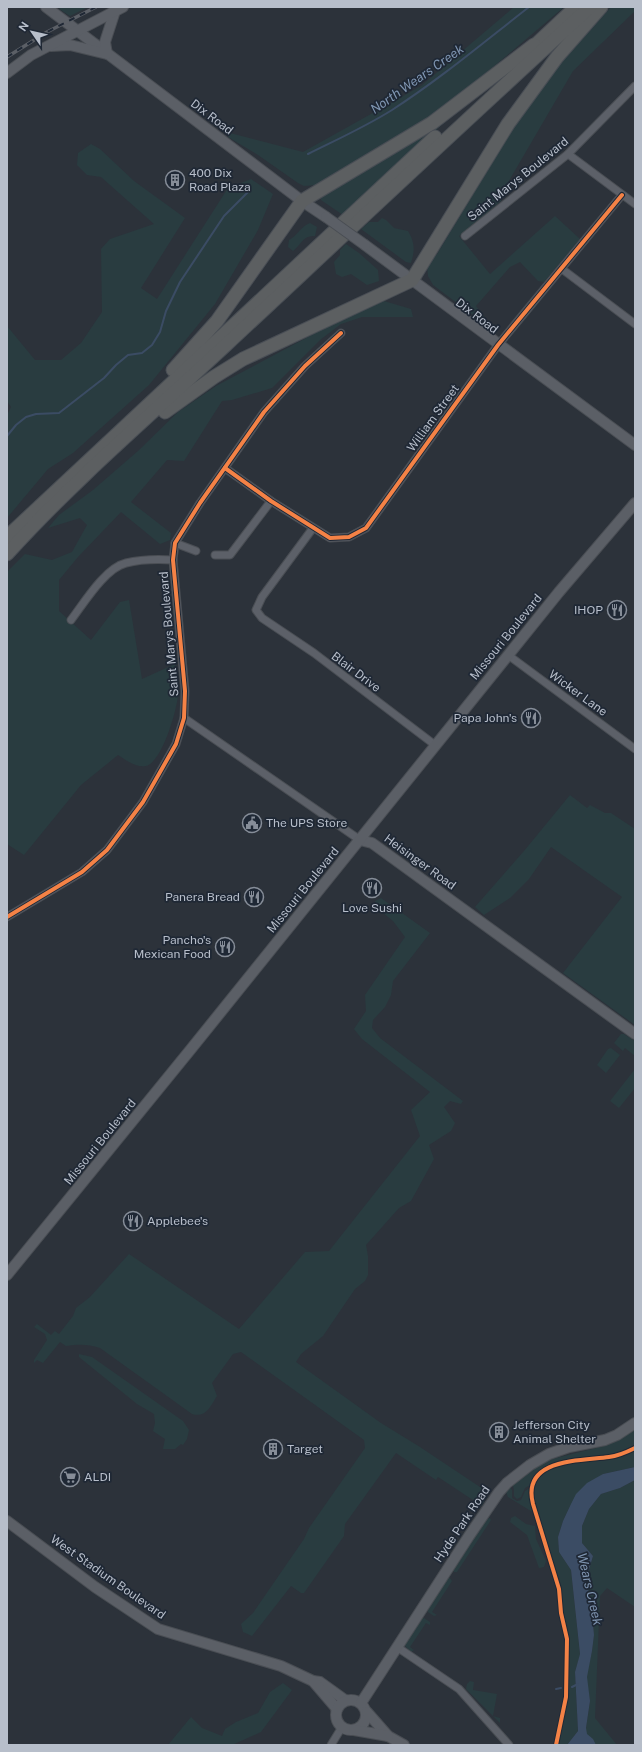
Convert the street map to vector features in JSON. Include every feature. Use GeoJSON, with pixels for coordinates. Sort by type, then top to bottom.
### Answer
{"type":"FeatureCollection","features":[{"type":"Feature","properties":{"kind":"highway"},"geometry":{"type":"LineString","coordinates":[[7,537],[114,435],[576,7]]}},
{"type":"Feature","properties":{"kind":"highway"},"geometry":{"type":"LineString","coordinates":[[7,554],[34,525],[109,454],[463,123],[590,7]]}},
{"type":"Feature","properties":{"kind":"highway"},"geometry":{"type":"LineString","coordinates":[[109,454],[214,377],[243,359],[412,280],[512,117],[557,57],[601,7]]}},
{"type":"Feature","properties":{"kind":"highway"},"geometry":{"type":"LineString","coordinates":[[114,435],[217,321],[302,201],[432,123],[537,43]]}},
{"type":"Feature","properties":{"kind":"main road","name":"Dix Road"},"geometry":{"type":"LineString","coordinates":[[46,7],[302,201],[365,245],[635,445]]}},
{"type":"Feature","properties":{"kind":"main road"},"geometry":{"type":"LineString","coordinates":[[7,72],[31,55],[119,9]]}},
{"type":"Feature","properties":{"kind":"main road"},"geometry":{"type":"LineString","coordinates":[[47,47],[70,45],[107,54],[106,42],[119,9]]}},
{"type":"Feature","properties":{"kind":"main road","name":"Missouri Boulevard"},"geometry":{"type":"LineString","coordinates":[[7,1275],[191,1050],[435,745],[635,503]]}},
{"type":"Feature","properties":{"kind":"main road","name":"Heisinger Road"},"geometry":{"type":"LineString","coordinates":[[360,840],[372,843],[635,1034]]}},
{"type":"Feature","properties":{"kind":"main road","name":"Hyde Park Road"},"geometry":{"type":"LineString","coordinates":[[361,1703],[468,1536],[507,1483],[530,1465],[549,1454],[569,1447],[605,1440],[617,1435],[635,1422]]}},
{"type":"Feature","properties":{"kind":"main road","name":"West Stadium Boulevard"},"geometry":{"type":"LineString","coordinates":[[7,1521],[95,1587],[158,1629],[281,1666],[314,1681],[320,1682],[345,1700]]}},
{"type":"Feature","properties":{"kind":"main road","name":"West Stadium Boulevard"},"geometry":{"type":"LineString","coordinates":[[314,1681],[337,1709]]}},
{"type":"Feature","properties":{"kind":"main road"},"geometry":{"type":"LineString","coordinates":[[388,1736],[342,1727],[335,1716],[340,1703],[345,1700],[356,1700],[361,1703],[366,1712],[388,1736],[404,1745]]}},
{"type":"Feature","properties":{"kind":"main road"},"geometry":{"type":"LineString","coordinates":[[354,1730],[364,1724],[366,1712]]}},
{"type":"Feature","properties":{"kind":"street","name":"Saint Marys Boulevard"},"geometry":{"type":"LineString","coordinates":[[465,236],[568,154],[635,86]]}},
{"type":"Feature","properties":{"kind":"street"},"geometry":{"type":"LineString","coordinates":[[568,154],[635,204]]}},
{"type":"Feature","properties":{"kind":"street","name":"William Street"},"geometry":{"type":"LineString","coordinates":[[225,468],[271,501],[330,538],[349,537],[366,528],[498,345],[622,195]]}},
{"type":"Feature","properties":{"kind":"street"},"geometry":{"type":"LineString","coordinates":[[562,269],[635,324]]}},
{"type":"Feature","properties":{"kind":"street","name":"Saint Marys Boulevard"},"geometry":{"type":"LineString","coordinates":[[7,917],[82,872],[107,850],[144,802],[176,744],[184,718],[185,691],[173,560],[175,543],[264,412],[305,366],[341,333]]}},
{"type":"Feature","properties":{"kind":"street"},"geometry":{"type":"LineString","coordinates":[[215,555],[230,555],[271,501]]}},
{"type":"Feature","properties":{"kind":"street","name":"Blair Drive"},"geometry":{"type":"LineString","coordinates":[[313,528],[262,597],[256,610],[262,618],[317,656],[435,745]]}},
{"type":"Feature","properties":{"kind":"street"},"geometry":{"type":"LineString","coordinates":[[175,543],[196,551]]}},
{"type":"Feature","properties":{"kind":"street"},"geometry":{"type":"LineString","coordinates":[[71,620],[101,582],[116,568],[125,563],[146,559],[173,560]]}},
{"type":"Feature","properties":{"kind":"street","name":"Wicker Lane"},"geometry":{"type":"LineString","coordinates":[[508,656],[635,749]]}},
{"type":"Feature","properties":{"kind":"street","name":"Heisinger Road"},"geometry":{"type":"LineString","coordinates":[[184,718],[360,840]]}},
{"type":"Feature","properties":{"kind":"street"},"geometry":{"type":"LineString","coordinates":[[397,1647],[459,1689],[510,1745]]}},
{"type":"Feature","properties":{"kind":"street"},"geometry":{"type":"LineString","coordinates":[[331,1745],[342,1727]]}},
{"type":"Feature","properties":{"kind":"green space"},"geometry":{"type":"Polygon","coordinates":[[[62,7],[88,7],[70,16],[59,9],[62,7]]]}},
{"type":"Feature","properties":{"kind":"green space"},"geometry":{"type":"Polygon","coordinates":[[[514,7],[564,7],[460,95],[400,137],[317,185],[304,186],[298,183],[258,155],[228,137],[230,133],[303,152],[421,86],[514,7]]]}},
{"type":"Feature","properties":{"kind":"green space"},"geometry":{"type":"Polygon","coordinates":[[[611,7],[635,7],[635,11],[573,71],[510,179],[502,195],[501,201],[459,236],[490,274],[555,216],[580,239],[544,282],[538,281],[520,262],[510,267],[476,306],[491,326],[490,328],[433,285],[428,276],[427,265],[437,254],[518,120],[560,64],[611,7]]]}},
{"type":"Feature","properties":{"kind":"green space"},"geometry":{"type":"Polygon","coordinates":[[[456,109],[447,120],[343,215],[321,200],[321,197],[456,109]]]}},
{"type":"Feature","properties":{"kind":"green space"},"geometry":{"type":"Polygon","coordinates":[[[91,144],[100,149],[134,181],[185,218],[141,288],[157,299],[228,188],[251,179],[273,194],[258,230],[215,304],[149,385],[73,453],[48,469],[7,518],[7,415],[11,407],[7,401],[7,326],[35,360],[61,360],[81,343],[102,312],[101,249],[110,239],[154,224],[101,177],[87,175],[77,165],[78,153],[91,144]]]}},
{"type":"Feature","properties":{"kind":"green space"},"geometry":{"type":"Polygon","coordinates":[[[382,218],[394,228],[408,231],[414,247],[411,263],[406,262],[361,229],[369,222],[378,222],[382,218]]]}},
{"type":"Feature","properties":{"kind":"green space"},"geometry":{"type":"Polygon","coordinates":[[[310,223],[317,227],[315,236],[307,237],[293,251],[288,247],[289,240],[304,226],[310,223]]]}},
{"type":"Feature","properties":{"kind":"green space"},"geometry":{"type":"Polygon","coordinates":[[[346,244],[359,253],[378,270],[379,281],[367,285],[351,274],[342,277],[336,274],[334,262],[340,255],[340,250],[346,244]]]}},
{"type":"Feature","properties":{"kind":"green space"},"geometry":{"type":"Polygon","coordinates":[[[384,301],[411,309],[413,317],[362,317],[341,324],[320,340],[272,388],[232,400],[222,401],[184,461],[167,460],[131,502],[171,533],[170,540],[160,544],[121,512],[78,557],[59,580],[59,611],[91,640],[120,602],[129,600],[142,679],[175,664],[178,691],[177,702],[168,735],[158,755],[152,762],[146,766],[139,766],[118,755],[81,785],[24,855],[7,844],[7,572],[25,554],[52,560],[72,552],[87,525],[80,518],[48,528],[59,515],[93,490],[138,451],[178,412],[216,386],[338,321],[384,301]]]}},
{"type":"Feature","properties":{"kind":"green space"},"geometry":{"type":"Polygon","coordinates":[[[570,795],[587,808],[590,805],[605,813],[611,813],[635,829],[635,1025],[563,973],[622,897],[551,847],[529,879],[510,898],[484,915],[475,907],[570,795]]]}},
{"type":"Feature","properties":{"kind":"green space"},"geometry":{"type":"Polygon","coordinates":[[[381,898],[430,933],[393,981],[391,995],[385,1007],[373,1020],[372,1028],[380,1038],[463,1101],[461,1104],[450,1101],[444,1107],[455,1123],[451,1131],[429,1145],[434,1159],[411,1201],[399,1208],[366,1245],[368,1256],[368,1275],[365,1281],[355,1289],[323,1336],[301,1354],[296,1362],[381,1423],[483,1489],[486,1497],[482,1506],[438,1477],[436,1480],[396,1453],[345,1524],[344,1536],[304,1593],[301,1593],[291,1586],[252,1636],[243,1632],[241,1624],[253,1613],[304,1539],[309,1528],[365,1448],[364,1440],[241,1352],[233,1354],[212,1383],[217,1396],[210,1408],[204,1413],[197,1415],[192,1414],[100,1348],[83,1345],[66,1346],[60,1342],[43,1363],[37,1360],[34,1363],[34,1360],[47,1340],[45,1334],[34,1327],[37,1324],[51,1335],[55,1331],[59,1334],[73,1316],[76,1308],[90,1297],[129,1254],[239,1329],[305,1252],[329,1251],[420,1136],[411,1110],[430,1092],[362,1039],[354,1029],[366,1011],[365,995],[405,937],[393,921],[377,908],[375,901],[381,898]]]}},
{"type":"Feature","properties":{"kind":"green space"},"geometry":{"type":"Polygon","coordinates":[[[621,1034],[624,1034],[635,1041],[635,1056],[625,1048],[623,1051],[614,1043],[621,1034]]]}},
{"type":"Feature","properties":{"kind":"green space"},"geometry":{"type":"Polygon","coordinates":[[[611,1048],[620,1055],[606,1073],[597,1065],[608,1049],[611,1048]]]}},
{"type":"Feature","properties":{"kind":"green space"},"geometry":{"type":"Polygon","coordinates":[[[635,1069],[635,1088],[619,1108],[610,1101],[635,1069]]]}},
{"type":"Feature","properties":{"kind":"green space"},"geometry":{"type":"Polygon","coordinates":[[[79,1354],[92,1357],[183,1421],[189,1430],[187,1439],[183,1445],[181,1444],[175,1449],[163,1449],[165,1439],[153,1431],[155,1423],[154,1414],[137,1404],[79,1357],[79,1354]]]}},
{"type":"Feature","properties":{"kind":"green space"},"geometry":{"type":"Polygon","coordinates":[[[635,1430],[635,1446],[618,1453],[604,1456],[573,1458],[551,1465],[537,1476],[532,1484],[525,1488],[521,1497],[517,1499],[514,1496],[513,1485],[531,1470],[552,1459],[608,1445],[635,1430]]]}},
{"type":"Feature","properties":{"kind":"green space"},"geometry":{"type":"Polygon","coordinates":[[[635,1450],[635,1467],[603,1474],[570,1506],[558,1537],[559,1552],[571,1570],[580,1655],[575,1672],[578,1731],[567,1745],[557,1745],[567,1695],[569,1635],[564,1617],[561,1589],[536,1510],[533,1497],[534,1488],[538,1479],[546,1471],[557,1466],[574,1462],[616,1457],[635,1450]]]}},
{"type":"Feature","properties":{"kind":"green space"},"geometry":{"type":"Polygon","coordinates":[[[635,1480],[635,1607],[607,1588],[600,1596],[595,1718],[617,1745],[586,1745],[586,1728],[590,1701],[586,1677],[594,1635],[591,1601],[586,1580],[593,1556],[582,1543],[582,1526],[589,1509],[601,1494],[620,1488],[635,1480]]]}},
{"type":"Feature","properties":{"kind":"green space"},"geometry":{"type":"Polygon","coordinates":[[[510,1488],[512,1490],[512,1498],[517,1501],[521,1500],[525,1491],[530,1488],[529,1496],[534,1513],[508,1497],[506,1492],[510,1488]]]}},
{"type":"Feature","properties":{"kind":"green space"},"geometry":{"type":"Polygon","coordinates":[[[515,1516],[526,1524],[535,1526],[536,1539],[546,1561],[544,1567],[539,1568],[527,1535],[510,1522],[511,1518],[515,1516]]]}},
{"type":"Feature","properties":{"kind":"green space"},"geometry":{"type":"Polygon","coordinates":[[[490,1518],[491,1520],[457,1572],[454,1572],[453,1569],[486,1519],[490,1518]]]}},
{"type":"Feature","properties":{"kind":"green space"},"geometry":{"type":"Polygon","coordinates":[[[449,1577],[452,1581],[432,1612],[437,1615],[434,1616],[428,1612],[427,1608],[449,1577]]]}},
{"type":"Feature","properties":{"kind":"green space"},"geometry":{"type":"Polygon","coordinates":[[[424,1618],[430,1622],[430,1625],[426,1623],[410,1647],[414,1650],[411,1652],[404,1645],[420,1619],[424,1618]]]}},
{"type":"Feature","properties":{"kind":"green space"},"geometry":{"type":"Polygon","coordinates":[[[470,1681],[474,1682],[473,1690],[497,1694],[493,1716],[466,1689],[467,1684],[470,1681]]]}},
{"type":"Feature","properties":{"kind":"green space"},"geometry":{"type":"Polygon","coordinates":[[[283,1683],[292,1690],[261,1732],[232,1745],[168,1745],[191,1717],[202,1728],[222,1736],[225,1729],[236,1722],[258,1713],[270,1692],[283,1683]]]}},
{"type":"Feature","properties":{"kind":"green space"},"geometry":{"type":"Polygon","coordinates":[[[493,1716],[500,1718],[500,1723],[493,1716]]]}},
{"type":"Feature","properties":{"kind":"water"},"geometry":{"type":"Polygon","coordinates":[[[635,1467],[635,1480],[620,1488],[601,1494],[589,1509],[582,1526],[582,1543],[593,1556],[586,1580],[591,1601],[594,1635],[587,1677],[590,1701],[586,1728],[587,1734],[593,1739],[596,1745],[567,1745],[578,1731],[575,1672],[580,1654],[571,1570],[559,1552],[558,1537],[563,1521],[576,1494],[587,1483],[603,1474],[635,1467]]]}},
{"type":"Feature","properties":{"kind":"waterway","name":"North Wears Creek"},"geometry":{"type":"LineString","coordinates":[[308,154],[361,128],[392,110],[445,73],[529,7]]}},
{"type":"Feature","properties":{"kind":"waterway","name":"North Wears Creek"},"geometry":{"type":"LineString","coordinates":[[7,436],[16,425],[26,417],[36,414],[59,413],[104,378],[128,355],[142,353],[152,345],[160,332],[166,311],[180,282],[224,216],[249,191]]}},
{"type":"Feature","properties":{"kind":"waterway","name":"Wears Creek"},"geometry":{"type":"LineString","coordinates":[[572,1687],[578,1684]]}},
{"type":"Feature","properties":{"kind":"waterway"},"geometry":{"type":"LineString","coordinates":[[556,1689],[561,1688]]}},
{"type":"Feature","properties":{"kind":"railway"},"geometry":{"type":"LineString","coordinates":[[7,57],[47,32],[96,7]]}},
{"type":"Feature","properties":{"kind":"cycle path"},"geometry":{"type":"LineString","coordinates":[[225,468],[271,501],[330,538],[349,537],[366,528],[498,345],[622,195]]}},
{"type":"Feature","properties":{"kind":"cycle path"},"geometry":{"type":"LineString","coordinates":[[7,917],[82,872],[107,850],[143,802],[176,744],[184,718],[185,691],[173,560],[175,543],[200,503],[264,412],[305,366],[341,333]]}},
{"type":"Feature","properties":{"kind":"cycle path"},"geometry":{"type":"LineString","coordinates":[[556,1745],[566,1697],[567,1639],[561,1613],[559,1589],[533,1504],[532,1489],[536,1478],[544,1470],[556,1465],[622,1454],[635,1448]]}},
{"type":"Feature","properties":{"kind":"place","name":"400 Dix Road Plaza"},"geometry":{"type":"Point","coordinates":[175,180]}},
{"type":"Feature","properties":{"kind":"place","name":"IHOP"},"geometry":{"type":"Point","coordinates":[617,610]}},
{"type":"Feature","properties":{"kind":"place","name":"Papa John's"},"geometry":{"type":"Point","coordinates":[531,718]}},
{"type":"Feature","properties":{"kind":"place","name":"The UPS Store"},"geometry":{"type":"Point","coordinates":[252,823]}},
{"type":"Feature","properties":{"kind":"place","name":"Love Sushi"},"geometry":{"type":"Point","coordinates":[372,888]}},
{"type":"Feature","properties":{"kind":"place","name":"Panera Bread"},"geometry":{"type":"Point","coordinates":[254,897]}},
{"type":"Feature","properties":{"kind":"place","name":"Pancho's Mexican Food"},"geometry":{"type":"Point","coordinates":[225,947]}},
{"type":"Feature","properties":{"kind":"place","name":"Applebee's"},"geometry":{"type":"Point","coordinates":[133,1221]}},
{"type":"Feature","properties":{"kind":"place","name":"Jefferson City Animal Shelter"},"geometry":{"type":"Point","coordinates":[499,1432]}},
{"type":"Feature","properties":{"kind":"place","name":"Target"},"geometry":{"type":"Point","coordinates":[273,1449]}},
{"type":"Feature","properties":{"kind":"place","name":"ALDI"},"geometry":{"type":"Point","coordinates":[70,1477]}}]}
